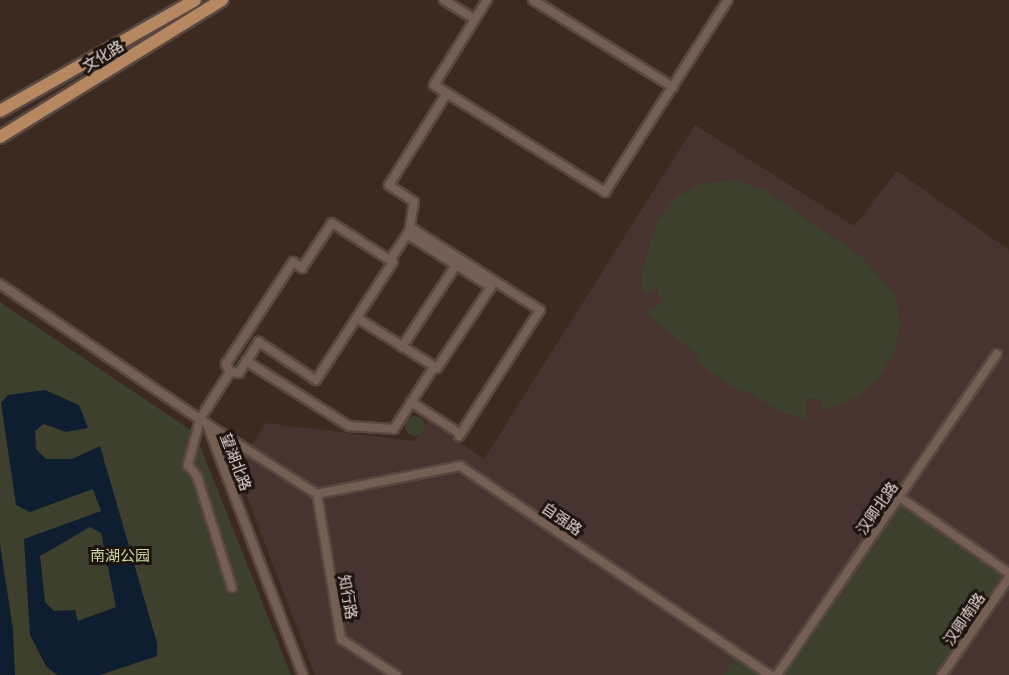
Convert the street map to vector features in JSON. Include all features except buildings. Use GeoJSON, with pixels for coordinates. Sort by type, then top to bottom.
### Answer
{"type":"FeatureCollection","features":[{"type":"Feature","properties":{"kind":"main road","name":"文化路"},"geometry":{"type":"LineString","coordinates":[[0,111],[195,0]]}},
{"type":"Feature","properties":{"kind":"main road","name":"文化路"},"geometry":{"type":"LineString","coordinates":[[0,137],[222,0]]}},
{"type":"Feature","properties":{"kind":"street"},"geometry":{"type":"LineString","coordinates":[[444,0],[475,19]]}},
{"type":"Feature","properties":{"kind":"street"},"geometry":{"type":"LineString","coordinates":[[487,0],[434,85],[605,192],[728,0]]}},
{"type":"Feature","properties":{"kind":"street"},"geometry":{"type":"LineString","coordinates":[[533,0],[673,87]]}},
{"type":"Feature","properties":{"kind":"street"},"geometry":{"type":"LineString","coordinates":[[246,333],[316,380],[357,318],[409,231],[414,202],[389,185],[447,93]]}},
{"type":"Feature","properties":{"kind":"street"},"geometry":{"type":"LineString","coordinates":[[230,372],[226,364],[293,262],[302,268],[332,223],[390,260]]}},
{"type":"Feature","properties":{"kind":"street"},"geometry":{"type":"LineString","coordinates":[[246,361],[349,426],[394,429],[490,287],[409,231]]}},
{"type":"Feature","properties":{"kind":"street"},"geometry":{"type":"LineString","coordinates":[[409,231],[540,309],[459,435],[411,402]]}},
{"type":"Feature","properties":{"kind":"street"},"geometry":{"type":"LineString","coordinates":[[402,346],[456,265]]}},
{"type":"Feature","properties":{"kind":"street"},"geometry":{"type":"LineString","coordinates":[[0,284],[203,422],[317,494]]}},
{"type":"Feature","properties":{"kind":"street"},"geometry":{"type":"LineString","coordinates":[[357,318],[434,367]]}},
{"type":"Feature","properties":{"kind":"street"},"geometry":{"type":"LineString","coordinates":[[230,372],[239,373],[259,342]]}},
{"type":"Feature","properties":{"kind":"street","name":"汉卿北路"},"geometry":{"type":"LineString","coordinates":[[777,675],[901,498],[997,354]]}},
{"type":"Feature","properties":{"kind":"street"},"geometry":{"type":"LineString","coordinates":[[230,372],[203,422],[188,465],[197,476],[232,588]]}},
{"type":"Feature","properties":{"kind":"street","name":"望湖北路"},"geometry":{"type":"LineString","coordinates":[[203,422],[303,675]]}},
{"type":"Feature","properties":{"kind":"street","name":"自强路"},"geometry":{"type":"LineString","coordinates":[[317,494],[460,466],[770,675]]}},
{"type":"Feature","properties":{"kind":"street","name":"知行路"},"geometry":{"type":"LineString","coordinates":[[317,494],[341,639],[396,675]]}},
{"type":"Feature","properties":{"kind":"street"},"geometry":{"type":"LineString","coordinates":[[901,498],[1009,573]]}},
{"type":"Feature","properties":{"kind":"street","name":"汉卿南路"},"geometry":{"type":"LineString","coordinates":[[942,675],[1009,578]]}},
{"type":"Feature","properties":{"kind":"shaded area"},"geometry":{"type":"Polygon","coordinates":[[[695,125],[854,226],[897,171],[1009,250],[1009,675],[315,675],[236,467],[266,423],[414,441],[428,421],[484,459],[695,125]]]}},
{"type":"Feature","properties":{"kind":"green space"},"geometry":{"type":"Polygon","coordinates":[[[736,180],[764,190],[861,256],[896,296],[900,328],[894,354],[877,380],[859,396],[823,411],[819,398],[807,399],[807,419],[779,412],[749,391],[746,395],[696,362],[699,357],[645,313],[662,303],[657,289],[643,293],[641,275],[657,221],[675,198],[699,184],[736,180]]]}},
{"type":"Feature","properties":{"kind":"green space","name":"南湖公园"},"geometry":{"type":"Polygon","coordinates":[[[0,302],[195,433],[291,675],[0,675],[13,630],[0,545],[0,302]]]}},
{"type":"Feature","properties":{"kind":"green space"},"geometry":{"type":"Polygon","coordinates":[[[415,416],[422,419],[425,426],[422,433],[415,436],[408,433],[405,426],[408,419],[415,416]]]}},
{"type":"Feature","properties":{"kind":"green space"},"geometry":{"type":"Polygon","coordinates":[[[901,498],[1009,573],[944,675],[777,675],[901,498]]]}},
{"type":"Feature","properties":{"kind":"green space"},"geometry":{"type":"Polygon","coordinates":[[[738,654],[770,675],[723,675],[738,654]]]}},
{"type":"Feature","properties":{"kind":"water"},"geometry":{"type":"Polygon","coordinates":[[[45,390],[79,405],[88,428],[66,432],[44,424],[35,431],[36,449],[46,459],[72,459],[100,446],[157,643],[157,656],[100,675],[57,675],[46,666],[30,635],[24,539],[101,511],[93,489],[30,512],[16,505],[1,403],[8,395],[45,390]],[[90,527],[40,556],[45,602],[54,611],[75,610],[78,621],[116,607],[101,533],[90,527]]]}},
{"type":"Feature","properties":{"kind":"water"},"geometry":{"type":"Polygon","coordinates":[[[0,545],[13,630],[15,675],[0,675],[0,545]]]}}]}
